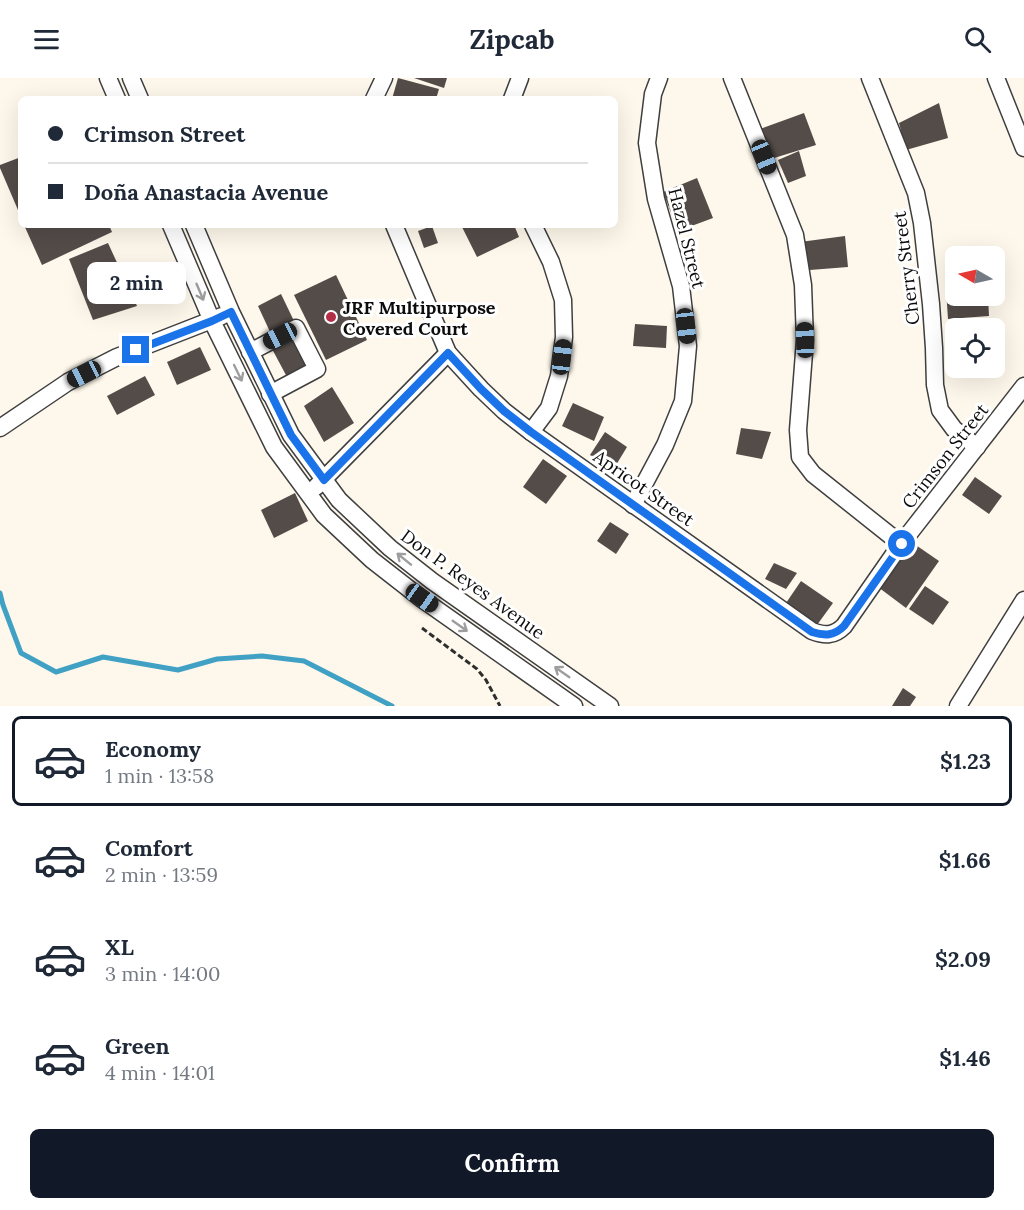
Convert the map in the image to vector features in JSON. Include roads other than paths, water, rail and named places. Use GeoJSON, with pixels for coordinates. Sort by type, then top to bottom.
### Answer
{"type":"FeatureCollection","features":[{"type":"Feature","properties":{"kind":"street"},"geometry":{"type":"LineString","coordinates":[[108,78],[116,96]]}},
{"type":"Feature","properties":{"kind":"street"},"geometry":{"type":"LineString","coordinates":[[131,78],[139,96]]}},
{"type":"Feature","properties":{"kind":"street"},"geometry":{"type":"LineString","coordinates":[[375,96],[384,78]]}},
{"type":"Feature","properties":{"kind":"street"},"geometry":{"type":"LineString","coordinates":[[513,96],[520,78]]}},
{"type":"Feature","properties":{"kind":"street","name":"Hazel Street"},"geometry":{"type":"LineString","coordinates":[[633,505],[665,445],[683,401],[688,346],[681,286],[656,199],[647,143],[653,94],[659,78]]}},
{"type":"Feature","properties":{"kind":"street"},"geometry":{"type":"LineString","coordinates":[[732,78],[795,236],[803,285],[805,340],[798,430],[800,458],[813,474],[902,544]]}},
{"type":"Feature","properties":{"kind":"street","name":"Cherry Street"},"geometry":{"type":"LineString","coordinates":[[870,78],[916,193],[922,223],[931,304],[935,385],[940,410],[954,429],[977,447]]}},
{"type":"Feature","properties":{"kind":"street"},"geometry":{"type":"LineString","coordinates":[[996,78],[1024,148]]}},
{"type":"Feature","properties":{"kind":"street"},"geometry":{"type":"LineString","coordinates":[[172,228],[212,321],[274,447],[324,514],[372,560],[574,706]]}},
{"type":"Feature","properties":{"kind":"street","name":"Don P. Reyes Avenue"},"geometry":{"type":"LineString","coordinates":[[195,228],[231,312],[291,435],[339,500],[390,548],[423,575],[610,706]]}},
{"type":"Feature","properties":{"kind":"street","name":"Apricot Street"},"geometry":{"type":"LineString","coordinates":[[395,228],[448,353],[496,404],[531,432],[812,632],[831,635]]}},
{"type":"Feature","properties":{"kind":"street"},"geometry":{"type":"LineString","coordinates":[[531,432],[549,408],[559,376],[564,337],[563,300],[551,262],[534,228]]}},
{"type":"Feature","properties":{"kind":"street"},"geometry":{"type":"LineString","coordinates":[[0,428],[68,382],[87,372],[117,357],[231,312]]}},
{"type":"Feature","properties":{"kind":"street"},"geometry":{"type":"LineString","coordinates":[[250,352],[296,328],[317,369],[270,394]]}},
{"type":"Feature","properties":{"kind":"street"},"geometry":{"type":"LineString","coordinates":[[309,495],[448,353]]}},
{"type":"Feature","properties":{"kind":"street","name":"Crimson Street"},"geometry":{"type":"LineString","coordinates":[[831,635],[844,626],[902,544],[1024,386]]}},
{"type":"Feature","properties":{"kind":"street"},"geometry":{"type":"LineString","coordinates":[[958,706],[1024,600]]}},
{"type":"Feature","properties":{"kind":"waterway"},"geometry":{"type":"LineString","coordinates":[[0,593],[21,653],[56,672],[103,657],[178,670],[217,659],[262,656],[304,661],[392,706]]}},
{"type":"Feature","properties":{"kind":"place","name":"JRF Multipurpose Covered Court"},"geometry":{"type":"Point","coordinates":[331,317]}}]}
